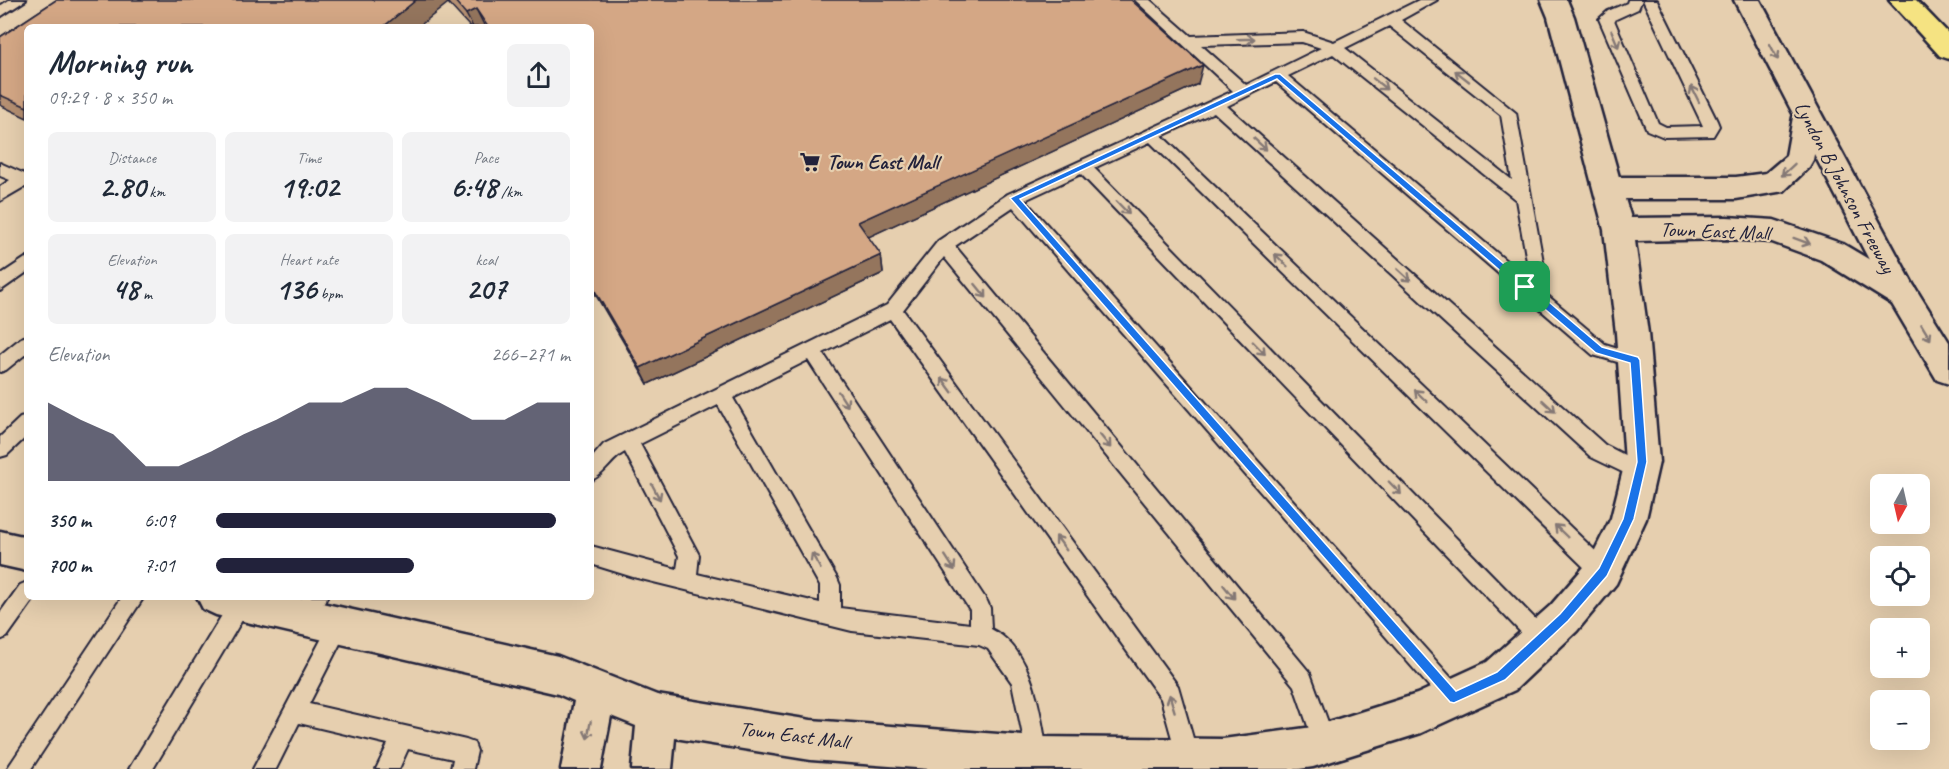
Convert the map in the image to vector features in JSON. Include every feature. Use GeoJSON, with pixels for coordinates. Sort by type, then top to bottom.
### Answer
{"type":"FeatureCollection","features":[{"type":"Feature","properties":{"kind":"highway"},"geometry":{"type":"LineString","coordinates":[[1902,0],[1949,50]]}},
{"type":"Feature","properties":{"kind":"highway"},"geometry":{"type":"LineString","coordinates":[[1933,0],[1949,22]]}},
{"type":"Feature","properties":{"kind":"street","name":"Town East Mall"},"geometry":{"type":"LineString","coordinates":[[228,600],[319,613],[558,675],[657,715],[811,741],[1037,757],[1222,759],[1325,744],[1421,713],[1501,676],[1564,618],[1603,572],[1628,519],[1642,462],[1635,360],[1619,230],[1561,17],[1554,0]]}},
{"type":"Feature","properties":{"kind":"street","name":"Lyndon B Johnson Freeway"},"geometry":{"type":"LineString","coordinates":[[1747,0],[1903,295],[1949,370]]}},
{"type":"Feature","properties":{"kind":"street"},"geometry":{"type":"LineString","coordinates":[[1607,188],[1736,188],[1774,183],[1799,160],[1808,117]]}},
{"type":"Feature","properties":{"kind":"street","name":"Town East Mall"},"geometry":{"type":"LineString","coordinates":[[1619,230],[1727,228],[1774,231],[1832,252],[1903,295]]}},
{"type":"Feature","properties":{"kind":"street"},"geometry":{"type":"LineString","coordinates":[[581,769],[596,690]]}},
{"type":"Feature","properties":{"kind":"street"},"geometry":{"type":"LineString","coordinates":[[652,769],[657,715]]}},
{"type":"Feature","properties":{"kind":"lane"},"geometry":{"type":"LineString","coordinates":[[0,12],[19,0]]}},
{"type":"Feature","properties":{"kind":"lane"},"geometry":{"type":"LineString","coordinates":[[1142,0],[1244,92]]}},
{"type":"Feature","properties":{"kind":"lane"},"geometry":{"type":"LineString","coordinates":[[1635,0],[1633,6],[1613,14],[1606,20],[1652,126],[1664,132],[1708,132],[1711,126],[1650,0]]}},
{"type":"Feature","properties":{"kind":"lane"},"geometry":{"type":"LineString","coordinates":[[594,469],[611,450],[893,310],[944,245],[1014,198],[1244,92],[1426,1]]}},
{"type":"Feature","properties":{"kind":"lane"},"geometry":{"type":"LineString","coordinates":[[1390,20],[1508,113],[1536,267],[1525,287]]}},
{"type":"Feature","properties":{"kind":"lane"},"geometry":{"type":"LineString","coordinates":[[1188,41],[1303,38],[1334,47],[1525,199]]}},
{"type":"Feature","properties":{"kind":"lane"},"geometry":{"type":"LineString","coordinates":[[1277,75],[1599,350],[1635,360]]}},
{"type":"Feature","properties":{"kind":"lane"},"geometry":{"type":"LineString","coordinates":[[1216,105],[1598,451],[1639,472]]}},
{"type":"Feature","properties":{"kind":"lane"},"geometry":{"type":"LineString","coordinates":[[1151,134],[1603,572]]}},
{"type":"Feature","properties":{"kind":"lane"},"geometry":{"type":"LineString","coordinates":[[1083,166],[1541,639]]}},
{"type":"Feature","properties":{"kind":"lane"},"geometry":{"type":"LineString","coordinates":[[0,169],[24,181]]}},
{"type":"Feature","properties":{"kind":"lane"},"geometry":{"type":"LineString","coordinates":[[0,195],[24,181]]}},
{"type":"Feature","properties":{"kind":"lane"},"geometry":{"type":"LineString","coordinates":[[1014,198],[1454,698]]}},
{"type":"Feature","properties":{"kind":"lane"},"geometry":{"type":"LineString","coordinates":[[944,245],[1302,680],[1325,744]]}},
{"type":"Feature","properties":{"kind":"lane"},"geometry":{"type":"LineString","coordinates":[[0,284],[24,265]]}},
{"type":"Feature","properties":{"kind":"lane"},"geometry":{"type":"LineString","coordinates":[[893,310],[1170,694],[1188,759]]}},
{"type":"Feature","properties":{"kind":"lane"},"geometry":{"type":"LineString","coordinates":[[0,365],[24,345]]}},
{"type":"Feature","properties":{"kind":"lane"},"geometry":{"type":"LineString","coordinates":[[812,350],[980,608],[981,635]]}},
{"type":"Feature","properties":{"kind":"lane"},"geometry":{"type":"LineString","coordinates":[[722,395],[830,585],[830,616]]}},
{"type":"Feature","properties":{"kind":"lane"},"geometry":{"type":"LineString","coordinates":[[0,449],[24,427]]}},
{"type":"Feature","properties":{"kind":"lane"},"geometry":{"type":"LineString","coordinates":[[629,441],[689,555],[686,581]]}},
{"type":"Feature","properties":{"kind":"lane"},"geometry":{"type":"LineString","coordinates":[[594,556],[686,581],[852,621],[981,635],[995,642],[1022,679],[1037,757]]}},
{"type":"Feature","properties":{"kind":"lane"},"geometry":{"type":"LineString","coordinates":[[0,630],[24,596]]}},
{"type":"Feature","properties":{"kind":"lane"},"geometry":{"type":"LineString","coordinates":[[18,769],[132,600]]}},
{"type":"Feature","properties":{"kind":"lane"},"geometry":{"type":"LineString","coordinates":[[140,769],[228,600]]}},
{"type":"Feature","properties":{"kind":"lane"},"geometry":{"type":"LineString","coordinates":[[264,769],[294,711],[319,613]]}},
{"type":"Feature","properties":{"kind":"lane"},"geometry":{"type":"LineString","coordinates":[[294,711],[466,751],[462,769]]}},
{"type":"Feature","properties":{"kind":"lane"},"geometry":{"type":"LineString","coordinates":[[387,769],[403,736]]}},
{"type":"Feature","properties":{"kind":"building"},"geometry":{"type":"Polygon","coordinates":[[[56,0],[416,0],[387,24],[24,24],[24,106],[0,95],[0,37],[56,0]]]}},
{"type":"Feature","properties":{"kind":"building","name":"Town East Mall"},"geometry":{"type":"Polygon","coordinates":[[[454,0],[1131,0],[1203,65],[858,222],[881,255],[640,368],[594,289],[594,24],[486,24],[476,9],[466,14],[454,0]]]}},
{"type":"Feature","properties":{"kind":"place","name":"Town East Mall"},"geometry":{"type":"Point","coordinates":[810,162]}},
{"type":"Feature","properties":{"kind":"route"},"geometry":{"type":"LineString","coordinates":[[1277,75],[1525,287],[1599,350],[1635,360],[1642,462],[1628,519],[1603,572],[1564,618],[1501,676],[1454,698],[1014,198],[1277,75]]}}]}
